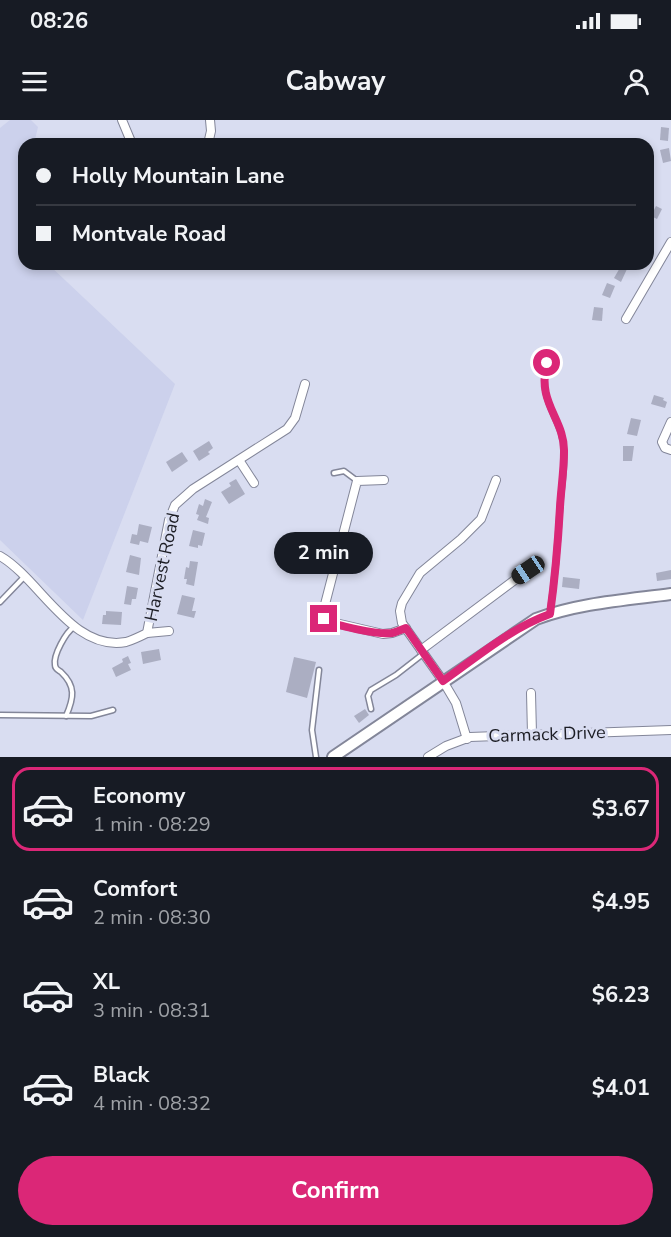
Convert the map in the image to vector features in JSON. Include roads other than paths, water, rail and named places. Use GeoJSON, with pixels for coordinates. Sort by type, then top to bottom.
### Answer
{"type":"FeatureCollection","features":[{"type":"Feature","properties":{"kind":"main road"},"geometry":{"type":"LineString","coordinates":[[333,757],[536,619],[592,605],[671,594]]}},
{"type":"Feature","properties":{"kind":"street"},"geometry":{"type":"LineString","coordinates":[[122,120],[130,138]]}},
{"type":"Feature","properties":{"kind":"street"},"geometry":{"type":"LineString","coordinates":[[209,138],[210,120]]}},
{"type":"Feature","properties":{"kind":"street"},"geometry":{"type":"LineString","coordinates":[[626,319],[671,242]]}},
{"type":"Feature","properties":{"kind":"street","name":"Harvest Road"},"geometry":{"type":"LineString","coordinates":[[0,556],[74,626],[90,638],[105,642],[126,642],[147,633],[167,526],[175,505],[193,489],[287,429],[295,418],[305,384]]}},
{"type":"Feature","properties":{"kind":"street"},"geometry":{"type":"LineString","coordinates":[[671,422],[662,441],[665,448],[671,450]]}},
{"type":"Feature","properties":{"kind":"street"},"geometry":{"type":"LineString","coordinates":[[239,460],[254,483]]}},
{"type":"Feature","properties":{"kind":"street"},"geometry":{"type":"LineString","coordinates":[[384,480],[357,481],[323,612],[324,619],[383,634],[406,628]]}},
{"type":"Feature","properties":{"kind":"street"},"geometry":{"type":"LineString","coordinates":[[466,738],[456,703],[402,623],[400,611],[413,582],[420,573],[481,519],[496,480]]}},
{"type":"Feature","properties":{"kind":"street"},"geometry":{"type":"LineString","coordinates":[[422,651],[528,570]]}},
{"type":"Feature","properties":{"kind":"street"},"geometry":{"type":"LineString","coordinates":[[147,633],[169,631]]}},
{"type":"Feature","properties":{"kind":"street"},"geometry":{"type":"LineString","coordinates":[[531,693],[532,734]]}},
{"type":"Feature","properties":{"kind":"street","name":"Carmack Drive"},"geometry":{"type":"LineString","coordinates":[[428,757],[466,738],[671,730]]}},
{"type":"Feature","properties":{"kind":"lane"},"geometry":{"type":"LineString","coordinates":[[547,363],[544,377],[545,390],[548,404],[561,433],[564,452],[558,546],[550,614]]}},
{"type":"Feature","properties":{"kind":"lane"},"geometry":{"type":"LineString","coordinates":[[334,472],[344,471],[351,474],[357,481]]}},
{"type":"Feature","properties":{"kind":"lane"},"geometry":{"type":"LineString","coordinates":[[0,602],[24,577]]}},
{"type":"Feature","properties":{"kind":"lane"},"geometry":{"type":"LineString","coordinates":[[66,716],[73,696],[72,686],[56,669],[54,662],[66,634],[74,626]]}},
{"type":"Feature","properties":{"kind":"lane"},"geometry":{"type":"LineString","coordinates":[[371,709],[368,696],[371,690],[396,675],[422,651]]}},
{"type":"Feature","properties":{"kind":"lane"},"geometry":{"type":"LineString","coordinates":[[316,757],[312,730],[319,670]]}},
{"type":"Feature","properties":{"kind":"lane"},"geometry":{"type":"LineString","coordinates":[[0,715],[91,716],[113,710]]}}]}
